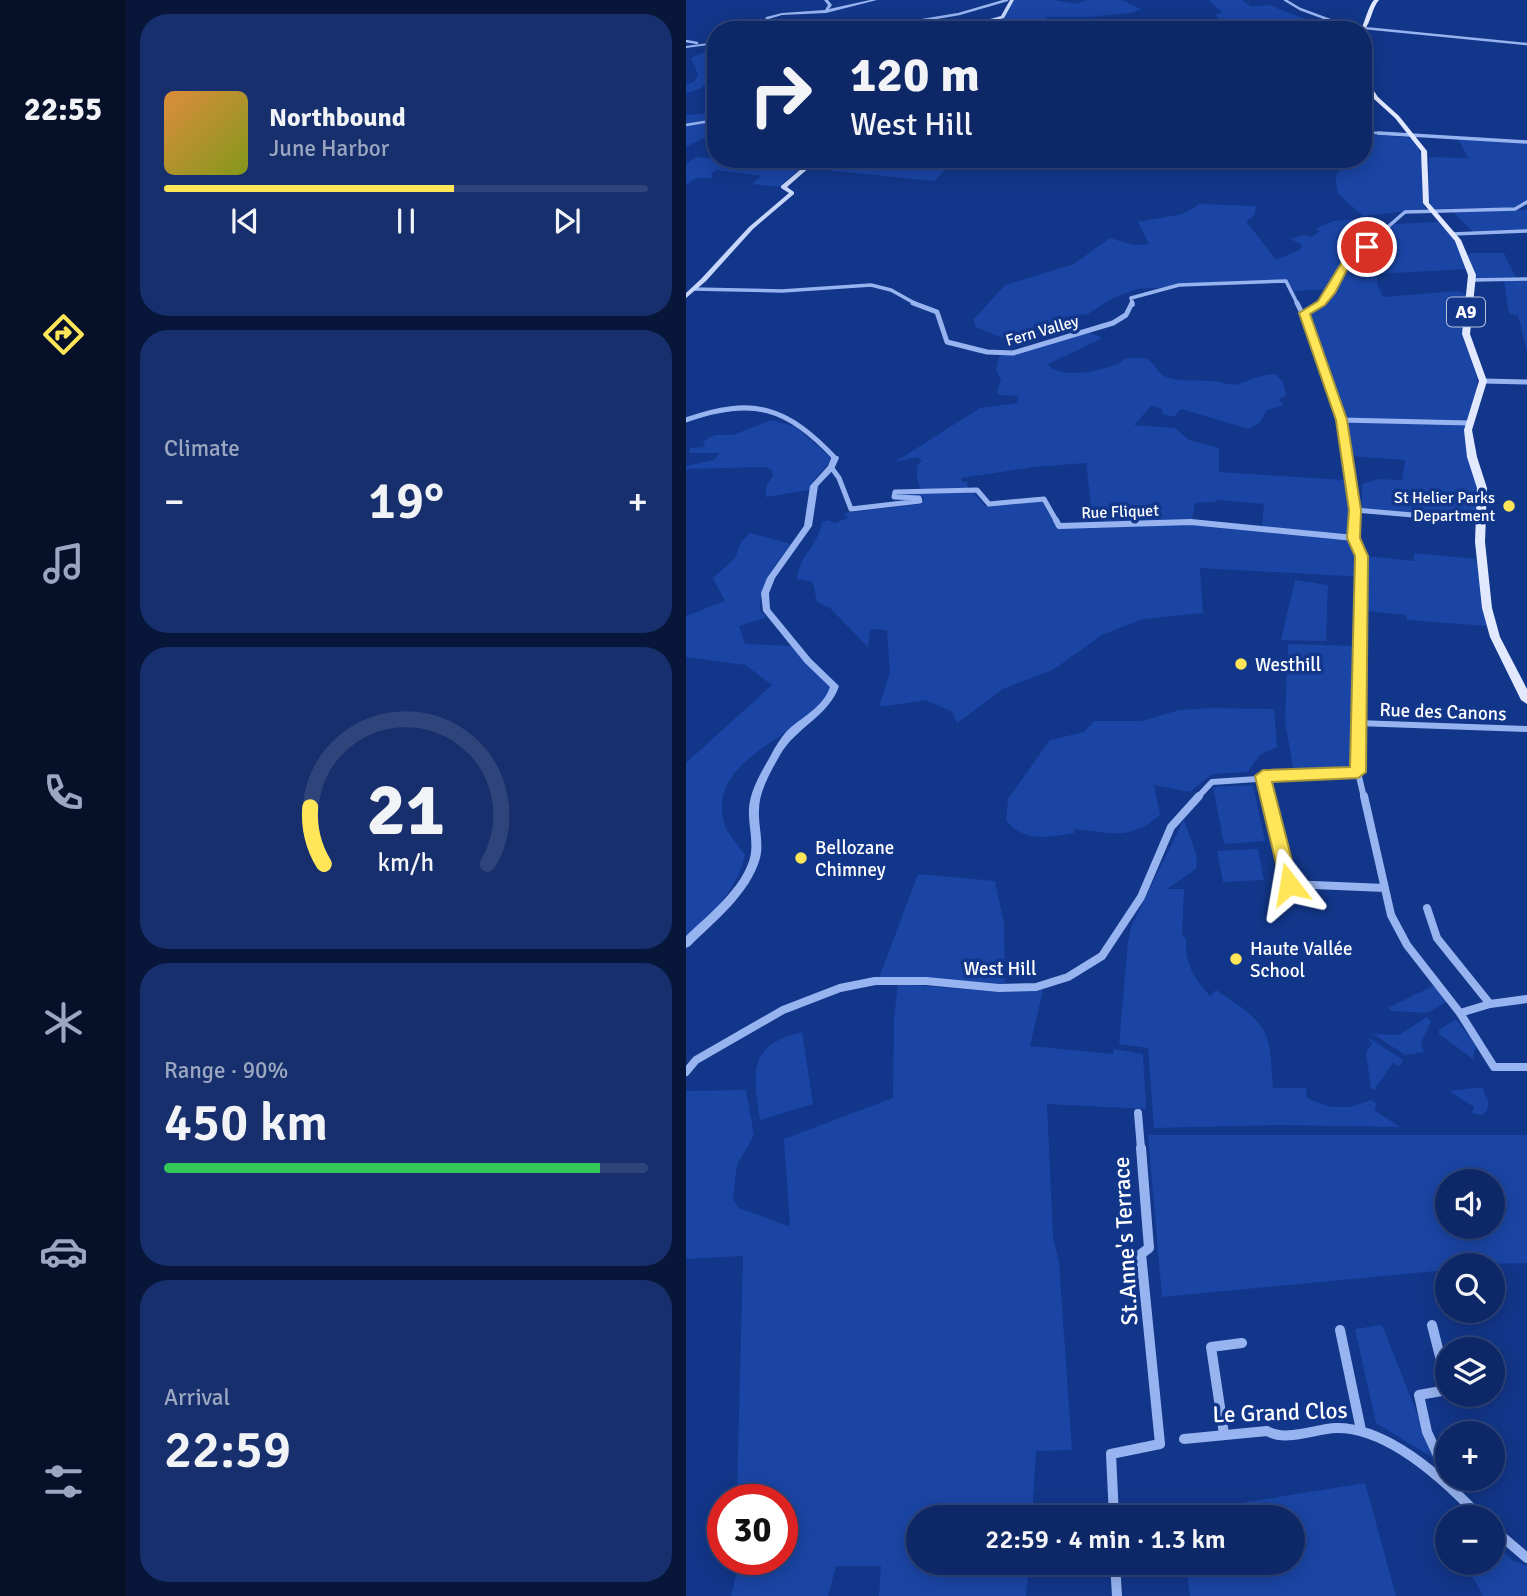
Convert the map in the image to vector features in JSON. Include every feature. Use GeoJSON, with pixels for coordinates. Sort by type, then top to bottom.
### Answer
{"type":"FeatureCollection","features":[{"type":"Feature","properties":{"kind":"main road"},"geometry":{"type":"LineString","coordinates":[[988,21],[1002,18],[1010,0]]}},
{"type":"Feature","properties":{"kind":"main road"},"geometry":{"type":"LineString","coordinates":[[1367,21],[1372,5],[1377,0]]}},
{"type":"Feature","properties":{"kind":"main road"},"geometry":{"type":"LineString","coordinates":[[1372,92],[1412,135],[1426,155],[1425,193],[1430,210]]}},
{"type":"Feature","properties":{"kind":"main road"},"geometry":{"type":"LineString","coordinates":[[689,292],[753,226],[771,214],[792,193],[783,187],[805,168]]}},
{"type":"Feature","properties":{"kind":"main road","name":"A9"},"geometry":{"type":"LineString","coordinates":[[1430,210],[1453,234],[1464,252],[1472,280],[1466,334],[1483,381]]}},
{"type":"Feature","properties":{"kind":"main road"},"geometry":{"type":"LineString","coordinates":[[1483,381],[1470,422],[1472,457],[1482,488],[1480,542],[1487,608],[1495,637],[1524,687],[1527,700]]}},
{"type":"Feature","properties":{"kind":"street"},"geometry":{"type":"LineString","coordinates":[[826,0],[830,5],[826,12]]}},
{"type":"Feature","properties":{"kind":"street"},"geometry":{"type":"LineString","coordinates":[[766,21],[775,15],[826,12],[875,0]]}},
{"type":"Feature","properties":{"kind":"street"},"geometry":{"type":"LineString","coordinates":[[919,21],[959,14],[1010,0]]}},
{"type":"Feature","properties":{"kind":"street"},"geometry":{"type":"LineString","coordinates":[[1285,0],[1306,11],[1337,21]]}},
{"type":"Feature","properties":{"kind":"street"},"geometry":{"type":"LineString","coordinates":[[1372,30],[1527,44]]}},
{"type":"Feature","properties":{"kind":"street"},"geometry":{"type":"LineString","coordinates":[[686,41],[707,43]]}},
{"type":"Feature","properties":{"kind":"street"},"geometry":{"type":"LineString","coordinates":[[686,47],[697,43]]}},
{"type":"Feature","properties":{"kind":"street"},"geometry":{"type":"LineString","coordinates":[[686,125],[707,122]]}},
{"type":"Feature","properties":{"kind":"street"},"geometry":{"type":"LineString","coordinates":[[1372,133],[1527,142]]}},
{"type":"Feature","properties":{"kind":"street"},"geometry":{"type":"LineString","coordinates":[[1527,202],[1515,209],[1405,212],[1345,264],[1322,303],[1304,313],[1341,420],[1355,510],[1354,538],[1361,556],[1358,772],[1391,915],[1407,945],[1461,1013],[1494,1067],[1527,1068]]}},
{"type":"Feature","properties":{"kind":"street"},"geometry":{"type":"LineString","coordinates":[[1453,234],[1527,231]]}},
{"type":"Feature","properties":{"kind":"street"},"geometry":{"type":"LineString","coordinates":[[1472,280],[1527,279]]}},
{"type":"Feature","properties":{"kind":"street","name":"Fern Valley"},"geometry":{"type":"LineString","coordinates":[[689,292],[782,291],[871,285],[891,290],[912,303],[937,312],[947,342],[999,354],[1113,323],[1133,306],[1131,298],[1180,285],[1286,281],[1304,313]]}},
{"type":"Feature","properties":{"kind":"street"},"geometry":{"type":"LineString","coordinates":[[1483,381],[1527,382]]}},
{"type":"Feature","properties":{"kind":"street"},"geometry":{"type":"LineString","coordinates":[[686,420],[706,411],[734,405],[766,407],[779,411],[798,423],[833,462],[814,486],[808,526],[771,578],[765,593],[765,609],[808,661],[835,686],[831,699],[801,723],[782,744],[754,804],[755,857],[749,871],[731,897],[686,943]]}},
{"type":"Feature","properties":{"kind":"street"},"geometry":{"type":"LineString","coordinates":[[1341,420],[1470,422]]}},
{"type":"Feature","properties":{"kind":"street","name":"Rue Fliquet"},"geometry":{"type":"LineString","coordinates":[[833,462],[851,509],[920,500],[894,497],[895,492],[968,490],[977,491],[989,505],[1044,499],[1059,526],[1191,522],[1354,538]]}},
{"type":"Feature","properties":{"kind":"street"},"geometry":{"type":"LineString","coordinates":[[1355,510],[1482,521]]}},
{"type":"Feature","properties":{"kind":"street","name":"Rue des Canons"},"geometry":{"type":"LineString","coordinates":[[1357,723],[1469,730],[1527,729]]}},
{"type":"Feature","properties":{"kind":"street","name":"West Hill"},"geometry":{"type":"LineString","coordinates":[[686,1072],[696,1060],[783,1010],[840,988],[875,981],[926,981],[999,988],[1036,987],[1068,977],[1102,956],[1141,897],[1171,827],[1212,782],[1263,776],[1358,772]]}},
{"type":"Feature","properties":{"kind":"street"},"geometry":{"type":"LineString","coordinates":[[1263,776],[1289,884],[1385,888]]}},
{"type":"Feature","properties":{"kind":"street"},"geometry":{"type":"LineString","coordinates":[[1427,908],[1437,938],[1490,1004]]}},
{"type":"Feature","properties":{"kind":"street"},"geometry":{"type":"LineString","coordinates":[[1461,1013],[1490,1004],[1527,999]]}},
{"type":"Feature","properties":{"kind":"street","name":"St.Anne's Terrace"},"geometry":{"type":"LineString","coordinates":[[1113,1505],[1111,1454],[1160,1444],[1141,1254],[1149,1248],[1138,1113]]}},
{"type":"Feature","properties":{"kind":"street"},"geometry":{"type":"LineString","coordinates":[[1432,1325],[1435,1337]]}},
{"type":"Feature","properties":{"kind":"street","name":"Le Grand Clos"},"geometry":{"type":"LineString","coordinates":[[1184,1439],[1267,1431],[1276,1436],[1336,1428],[1361,1430],[1340,1330]]}},
{"type":"Feature","properties":{"kind":"street"},"geometry":{"type":"LineString","coordinates":[[1224,1434],[1211,1347],[1242,1343]]}},
{"type":"Feature","properties":{"kind":"street"},"geometry":{"type":"LineString","coordinates":[[1435,1392],[1419,1395],[1427,1432],[1435,1450]]}},
{"type":"Feature","properties":{"kind":"street"},"geometry":{"type":"LineString","coordinates":[[1361,1430],[1435,1471]]}},
{"type":"Feature","properties":{"kind":"street"},"geometry":{"type":"LineString","coordinates":[[1458,1491],[1470,1505]]}},
{"type":"Feature","properties":{"kind":"street"},"geometry":{"type":"LineString","coordinates":[[1505,1539],[1527,1558]]}},
{"type":"Feature","properties":{"kind":"street"},"geometry":{"type":"LineString","coordinates":[[1116,1575],[1117,1596]]}},
{"type":"Feature","properties":{"kind":"shaded area"},"geometry":{"type":"Polygon","coordinates":[[[1014,0],[1053,0],[1077,4],[1086,0],[1122,0],[1141,9],[1131,13],[1088,17],[1047,17],[1046,21],[990,21],[1004,18],[1014,0]]]}},
{"type":"Feature","properties":{"kind":"shaded area"},"geometry":{"type":"Polygon","coordinates":[[[1208,0],[1242,0],[1251,7],[1269,5],[1311,21],[1222,21],[1215,15],[1222,12],[1208,0]]]}},
{"type":"Feature","properties":{"kind":"shaded area"},"geometry":{"type":"Polygon","coordinates":[[[707,53],[707,83],[700,89],[686,93],[686,85],[694,82],[698,75],[691,58],[707,53]]]}},
{"type":"Feature","properties":{"kind":"shaded area"},"geometry":{"type":"Polygon","coordinates":[[[707,114],[707,136],[686,147],[686,115],[707,114]]]}},
{"type":"Feature","properties":{"kind":"shaded area"},"geometry":{"type":"Polygon","coordinates":[[[1372,134],[1412,138],[1422,157],[1422,191],[1426,209],[1363,216],[1338,194],[1335,175],[1343,168],[1372,168],[1372,134]]]}},
{"type":"Feature","properties":{"kind":"shaded area"},"geometry":{"type":"Polygon","coordinates":[[[1457,137],[1527,142],[1527,200],[1511,208],[1431,209],[1428,194],[1429,157],[1468,158],[1457,137]]]}},
{"type":"Feature","properties":{"kind":"shaded area"},"geometry":{"type":"Polygon","coordinates":[[[697,157],[707,158],[707,168],[803,168],[780,187],[752,184],[761,176],[716,170],[711,174],[713,178],[696,178],[686,185],[686,164],[697,157]]]}},
{"type":"Feature","properties":{"kind":"shaded area"},"geometry":{"type":"Polygon","coordinates":[[[825,168],[947,168],[935,181],[825,168]]]}},
{"type":"Feature","properties":{"kind":"shaded area"},"geometry":{"type":"Polygon","coordinates":[[[1200,204],[1256,206],[1254,216],[1246,221],[1276,260],[1300,250],[1302,245],[1291,239],[1304,235],[1311,237],[1320,231],[1315,229],[1334,221],[1362,218],[1378,234],[1343,264],[1331,289],[1294,291],[1287,280],[1137,289],[1111,299],[1088,314],[1065,317],[1012,342],[976,327],[973,320],[1005,285],[1074,264],[1110,238],[1133,245],[1149,244],[1138,222],[1183,214],[1200,204]]]}},
{"type":"Feature","properties":{"kind":"shaded area"},"geometry":{"type":"Polygon","coordinates":[[[1451,210],[1527,210],[1527,230],[1473,232],[1451,210]]]}},
{"type":"Feature","properties":{"kind":"shaded area"},"geometry":{"type":"Polygon","coordinates":[[[1438,222],[1454,238],[1467,269],[1377,274],[1377,284],[1383,297],[1459,291],[1467,295],[1463,308],[1462,335],[1477,377],[1477,392],[1466,425],[1478,491],[1478,518],[1362,509],[1362,484],[1379,479],[1402,480],[1405,460],[1351,456],[1343,418],[1308,315],[1332,293],[1348,264],[1393,224],[1438,222]]]}},
{"type":"Feature","properties":{"kind":"shaded area"},"geometry":{"type":"Polygon","coordinates":[[[1504,253],[1516,278],[1474,277],[1468,255],[1504,253]]]}},
{"type":"Feature","properties":{"kind":"shaded area"},"geometry":{"type":"Polygon","coordinates":[[[1504,280],[1527,280],[1527,352],[1518,315],[1509,314],[1504,280]]]}},
{"type":"Feature","properties":{"kind":"shaded area"},"geometry":{"type":"Polygon","coordinates":[[[1088,332],[1103,338],[1048,364],[1061,372],[1080,373],[1139,358],[1150,361],[1163,376],[1169,378],[1234,385],[1275,374],[1283,382],[1286,395],[1279,400],[1284,405],[1267,410],[1260,422],[1249,429],[1181,409],[1174,417],[1163,414],[1162,409],[1152,405],[1134,425],[1175,428],[1189,440],[1219,448],[1219,472],[1346,480],[1352,509],[1351,533],[1341,535],[1262,527],[1264,504],[1217,500],[1195,503],[1192,521],[1093,522],[1086,463],[1034,467],[961,478],[962,482],[967,482],[968,488],[921,490],[917,480],[917,466],[922,461],[917,457],[895,462],[980,408],[1018,403],[1018,396],[999,395],[997,392],[1001,379],[996,371],[999,356],[1088,332]]]}},
{"type":"Feature","properties":{"kind":"shaded area"},"geometry":{"type":"Polygon","coordinates":[[[771,420],[796,427],[831,458],[813,481],[810,490],[765,497],[767,484],[773,476],[772,470],[766,467],[686,469],[686,466],[714,460],[720,453],[689,453],[690,448],[705,447],[703,441],[715,435],[733,435],[771,420]]]}},
{"type":"Feature","properties":{"kind":"shaded area"},"geometry":{"type":"Polygon","coordinates":[[[973,492],[985,506],[1042,501],[1057,527],[1188,524],[1343,538],[1352,541],[1363,577],[1200,568],[1203,613],[1143,619],[1102,635],[1053,670],[1003,689],[957,723],[952,712],[926,700],[879,707],[890,672],[887,630],[870,629],[868,647],[830,608],[817,602],[813,582],[797,579],[801,563],[817,537],[822,522],[827,520],[835,523],[848,518],[844,513],[921,504],[924,501],[923,497],[898,495],[900,494],[973,492]]]}},
{"type":"Feature","properties":{"kind":"shaded area"},"geometry":{"type":"Polygon","coordinates":[[[750,533],[791,544],[769,575],[762,592],[760,611],[767,617],[739,626],[745,644],[792,646],[831,688],[819,705],[744,763],[730,779],[723,799],[724,823],[730,836],[745,855],[730,890],[686,938],[686,763],[772,685],[745,665],[686,657],[686,616],[725,601],[713,578],[735,558],[741,542],[750,533]]]}},
{"type":"Feature","properties":{"kind":"shaded area"},"geometry":{"type":"Polygon","coordinates":[[[1414,553],[1476,559],[1487,626],[1407,620],[1406,615],[1366,611],[1368,574],[1365,556],[1414,561],[1414,553]]]}},
{"type":"Feature","properties":{"kind":"shaded area"},"geometry":{"type":"Polygon","coordinates":[[[1295,580],[1328,585],[1326,641],[1281,640],[1295,580]]]}},
{"type":"Feature","properties":{"kind":"shaded area"},"geometry":{"type":"Polygon","coordinates":[[[1288,644],[1356,646],[1355,770],[1294,773],[1285,721],[1288,644]]]}},
{"type":"Feature","properties":{"kind":"shaded area"},"geometry":{"type":"Polygon","coordinates":[[[1274,709],[1277,747],[1260,755],[1247,772],[1212,774],[1190,792],[1154,785],[1160,815],[1130,832],[1075,829],[1074,833],[1037,837],[1020,832],[1006,820],[1008,799],[1050,740],[1084,732],[1094,721],[1142,721],[1179,710],[1274,709]]]}},
{"type":"Feature","properties":{"kind":"shaded area"},"geometry":{"type":"Polygon","coordinates":[[[1253,785],[1265,841],[1224,844],[1213,787],[1253,785]]]}},
{"type":"Feature","properties":{"kind":"shaded area"},"geometry":{"type":"Polygon","coordinates":[[[1184,819],[1197,857],[1196,869],[1167,889],[1184,889],[1182,936],[1186,938],[1189,963],[1210,996],[1216,990],[1261,1026],[1269,1046],[1273,1088],[1306,1088],[1307,1098],[1330,1107],[1351,1107],[1371,1100],[1377,1104],[1374,1110],[1400,1127],[1278,1125],[1154,1128],[1148,1048],[1119,1044],[1128,942],[1131,927],[1184,819]]]}},
{"type":"Feature","properties":{"kind":"shaded area"},"geometry":{"type":"Polygon","coordinates":[[[1258,849],[1264,880],[1223,882],[1217,851],[1258,849]]]}},
{"type":"Feature","properties":{"kind":"shaded area"},"geometry":{"type":"Polygon","coordinates":[[[918,874],[995,881],[1004,923],[1005,984],[879,978],[918,874]]]}},
{"type":"Feature","properties":{"kind":"shaded area"},"geometry":{"type":"Polygon","coordinates":[[[898,984],[1000,992],[1043,990],[1030,1046],[1113,1054],[1114,1049],[1143,1054],[1146,1109],[1047,1104],[1053,1237],[1059,1263],[1072,1450],[1036,1451],[1033,1505],[906,1505],[906,1575],[1028,1575],[1026,1596],[879,1596],[881,1566],[836,1566],[828,1596],[731,1596],[736,1575],[798,1575],[798,1484],[737,1484],[743,1256],[686,1259],[686,1091],[746,1090],[754,1135],[737,1165],[733,1200],[739,1208],[790,1227],[784,1139],[893,1098],[894,1017],[898,984]]]}},
{"type":"Feature","properties":{"kind":"shaded area"},"geometry":{"type":"Polygon","coordinates":[[[1435,985],[1449,1000],[1427,1013],[1392,1011],[1388,1008],[1435,985]]]}},
{"type":"Feature","properties":{"kind":"shaded area"},"geometry":{"type":"Polygon","coordinates":[[[1427,1017],[1431,1021],[1421,1043],[1424,1052],[1405,1055],[1373,1034],[1399,1035],[1427,1017]]]}},
{"type":"Feature","properties":{"kind":"shaded area"},"geometry":{"type":"Polygon","coordinates":[[[1456,1019],[1476,1046],[1473,1059],[1439,1034],[1439,1030],[1456,1019]]]}},
{"type":"Feature","properties":{"kind":"shaded area"},"geometry":{"type":"Polygon","coordinates":[[[802,1032],[813,1104],[760,1120],[756,1088],[758,1063],[771,1045],[802,1032]]]}},
{"type":"Feature","properties":{"kind":"shaded area"},"geometry":{"type":"Polygon","coordinates":[[[1369,1038],[1403,1060],[1399,1066],[1393,1063],[1374,1090],[1371,1088],[1366,1053],[1372,1044],[1369,1038]]]}},
{"type":"Feature","properties":{"kind":"shaded area"},"geometry":{"type":"Polygon","coordinates":[[[1482,1087],[1489,1103],[1486,1112],[1481,1115],[1472,1113],[1474,1107],[1449,1091],[1482,1087]]]}},
{"type":"Feature","properties":{"kind":"shaded area"},"geometry":{"type":"Polygon","coordinates":[[[1148,1135],[1527,1135],[1527,1263],[1505,1264],[1505,1253],[1435,1253],[1435,1271],[1162,1297],[1148,1135]]]}},
{"type":"Feature","properties":{"kind":"shaded area"},"geometry":{"type":"Polygon","coordinates":[[[1382,1325],[1435,1459],[1376,1423],[1355,1329],[1382,1325]]]}},
{"type":"Feature","properties":{"kind":"shaded area"},"geometry":{"type":"Polygon","coordinates":[[[1365,1483],[1396,1596],[1190,1596],[1187,1575],[1305,1575],[1305,1505],[1229,1505],[1365,1483]]]}},
{"type":"Feature","properties":{"kind":"shaded area"},"geometry":{"type":"Polygon","coordinates":[[[1505,1553],[1512,1560],[1527,1566],[1527,1596],[1483,1596],[1472,1575],[1505,1575],[1505,1553]]]}},
{"type":"Feature","properties":{"kind":"place","name":"St Helier Parks Department"},"geometry":{"type":"Point","coordinates":[1509,506]}},
{"type":"Feature","properties":{"kind":"place","name":"Westhill"},"geometry":{"type":"Point","coordinates":[1241,664]}},
{"type":"Feature","properties":{"kind":"place","name":"Bellozane Chimney"},"geometry":{"type":"Point","coordinates":[801,858]}},
{"type":"Feature","properties":{"kind":"place","name":"Haute Vallée School"},"geometry":{"type":"Point","coordinates":[1236,959]}},
{"type":"Feature","properties":{"kind":"route"},"geometry":{"type":"LineString","coordinates":[[1289,884],[1263,776],[1358,772],[1361,552],[1353,531],[1355,510],[1348,477],[1347,443],[1315,339],[1304,313],[1322,303],[1345,264],[1367,247]]}}]}
